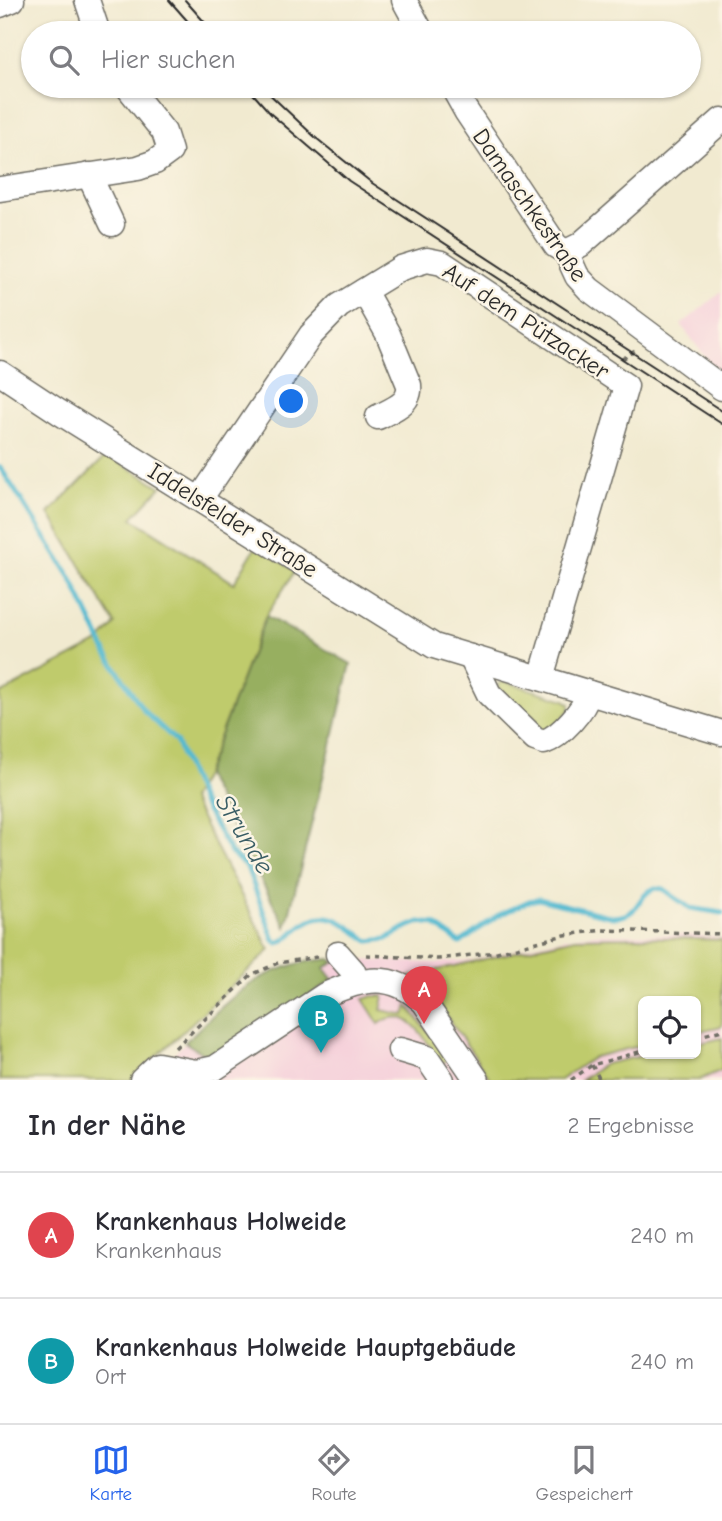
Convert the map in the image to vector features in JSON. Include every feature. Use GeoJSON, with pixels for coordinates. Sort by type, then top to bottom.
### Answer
{"type":"FeatureCollection","features":[{"type":"Feature","properties":{"kind":"street"},"geometry":{"type":"LineString","coordinates":[[0,5],[12,0]]}},
{"type":"Feature","properties":{"kind":"street"},"geometry":{"type":"LineString","coordinates":[[87,0],[94,21]]}},
{"type":"Feature","properties":{"kind":"street"},"geometry":{"type":"LineString","coordinates":[[404,0],[415,21]]}},
{"type":"Feature","properties":{"kind":"street"},"geometry":{"type":"LineString","coordinates":[[0,189],[138,168],[155,162],[170,151],[164,132],[137,98]]}},
{"type":"Feature","properties":{"kind":"street","name":"Damaschkestraße"},"geometry":{"type":"LineString","coordinates":[[459,98],[556,246],[566,252],[577,276],[589,289],[722,388]]}},
{"type":"Feature","properties":{"kind":"street"},"geometry":{"type":"LineString","coordinates":[[566,252],[580,245],[722,120]]}},
{"type":"Feature","properties":{"kind":"street"},"geometry":{"type":"LineString","coordinates":[[89,175],[112,224]]}},
{"type":"Feature","properties":{"kind":"street","name":"Auf dem Pützacker"},"geometry":{"type":"LineString","coordinates":[[200,499],[311,335],[339,306],[401,268],[427,260],[442,264],[626,386]]}},
{"type":"Feature","properties":{"kind":"street"},"geometry":{"type":"LineString","coordinates":[[364,291],[388,334],[410,393],[407,401],[378,417]]}},
{"type":"Feature","properties":{"kind":"street","name":"Iddelsfelder Straße"},"geometry":{"type":"LineString","coordinates":[[0,373],[434,646],[722,733]]}},
{"type":"Feature","properties":{"kind":"street"},"geometry":{"type":"LineString","coordinates":[[541,678],[626,386]]}},
{"type":"Feature","properties":{"kind":"street"},"geometry":{"type":"LineString","coordinates":[[471,657],[489,694],[536,739],[544,742],[553,739],[570,721],[586,702],[589,693]]}},
{"type":"Feature","properties":{"kind":"street"},"geometry":{"type":"LineString","coordinates":[[338,954],[353,971],[357,982]]}},
{"type":"Feature","properties":{"kind":"street"},"geometry":{"type":"LineString","coordinates":[[150,1073],[196,1072],[215,1068],[325,995],[357,982],[371,980],[404,987],[424,1002],[477,1080]]}},
{"type":"Feature","properties":{"kind":"street"},"geometry":{"type":"LineString","coordinates":[[400,1050],[427,1058],[442,1080]]}},
{"type":"Feature","properties":{"kind":"path"},"geometry":{"type":"LineString","coordinates":[[626,386],[629,377],[612,365],[638,350],[629,345]]}},
{"type":"Feature","properties":{"kind":"path"},"geometry":{"type":"LineString","coordinates":[[150,1073],[251,975],[278,963],[338,954],[438,959],[497,951],[565,935],[603,930],[722,934]]}},
{"type":"Feature","properties":{"kind":"path"},"geometry":{"type":"LineString","coordinates":[[701,1036],[722,1031]]}},
{"type":"Feature","properties":{"kind":"path"},"geometry":{"type":"LineString","coordinates":[[571,1080],[593,1065],[638,1052]]}},
{"type":"Feature","properties":{"kind":"path"},"geometry":{"type":"LineString","coordinates":[[593,1065],[600,1080]]}},
{"type":"Feature","properties":{"kind":"shaded area"},"geometry":{"type":"Polygon","coordinates":[[[722,291],[722,379],[681,325],[722,291]]]}},
{"type":"Feature","properties":{"kind":"shaded area"},"geometry":{"type":"Polygon","coordinates":[[[596,934],[722,938],[722,1080],[146,1080],[244,987],[280,968],[331,959],[435,963],[473,960],[565,938],[596,934]]]}},
{"type":"Feature","properties":{"kind":"green space"},"geometry":{"type":"Polygon","coordinates":[[[107,455],[161,487],[132,518],[234,583],[257,545],[295,571],[266,616],[205,774],[191,799],[270,950],[131,1080],[0,1080],[0,694],[99,642],[115,624],[49,513],[107,455]]]}},
{"type":"Feature","properties":{"kind":"green space"},"geometry":{"type":"Polygon","coordinates":[[[266,616],[351,664],[286,927],[205,775],[266,616]]]}},
{"type":"Feature","properties":{"kind":"green space"},"geometry":{"type":"Polygon","coordinates":[[[503,681],[565,700],[570,704],[570,710],[544,736],[497,685],[503,681]]]}},
{"type":"Feature","properties":{"kind":"green space"},"geometry":{"type":"Polygon","coordinates":[[[575,938],[722,940],[722,1026],[701,1031],[701,996],[638,996],[638,1046],[594,1057],[560,1080],[491,1080],[441,1008],[411,976],[575,938]]]}},
{"type":"Feature","properties":{"kind":"green space"},"geometry":{"type":"Polygon","coordinates":[[[331,959],[335,962],[324,968],[333,980],[218,1058],[203,1054],[185,1042],[218,1010],[267,975],[285,967],[331,959]]]}},
{"type":"Feature","properties":{"kind":"green space"},"geometry":{"type":"Polygon","coordinates":[[[384,996],[381,1010],[405,1015],[408,1006],[449,1058],[441,1064],[423,1036],[408,1021],[390,1018],[379,1024],[363,999],[384,996]]]}},
{"type":"Feature","properties":{"kind":"green space"},"geometry":{"type":"Polygon","coordinates":[[[722,1038],[722,1070],[699,1080],[581,1080],[605,1064],[638,1057],[638,1059],[701,1059],[701,1043],[722,1038]]]}},
{"type":"Feature","properties":{"kind":"waterway","name":"Strunde"},"geometry":{"type":"LineString","coordinates":[[0,467],[71,578],[107,654],[144,711],[176,741],[200,799],[231,853],[247,867],[274,940],[278,943],[307,922],[326,917],[342,922],[369,941],[387,939],[420,922],[434,924],[460,943],[497,916],[529,901],[539,899],[613,917],[629,913],[655,888],[663,889],[690,908],[722,913]]}},
{"type":"Feature","properties":{"kind":"tram line"},"geometry":{"type":"LineString","coordinates":[[169,0],[187,21]]}},
{"type":"Feature","properties":{"kind":"tram line"},"geometry":{"type":"LineString","coordinates":[[185,0],[203,21]]}},
{"type":"Feature","properties":{"kind":"tram line"},"geometry":{"type":"LineString","coordinates":[[257,98],[271,114],[349,181],[722,424]]}},
{"type":"Feature","properties":{"kind":"tram line"},"geometry":{"type":"LineString","coordinates":[[274,98],[316,138],[372,183],[722,411]]}},
{"type":"Feature","properties":{"kind":"place","name":"Krankenhaus Holweide"},"geometry":{"type":"Point","coordinates":[424,1024]}},
{"type":"Feature","properties":{"kind":"place","name":"Krankenhaus Holweide Hauptgebäude"},"geometry":{"type":"Point","coordinates":[321,1053]}}]}
